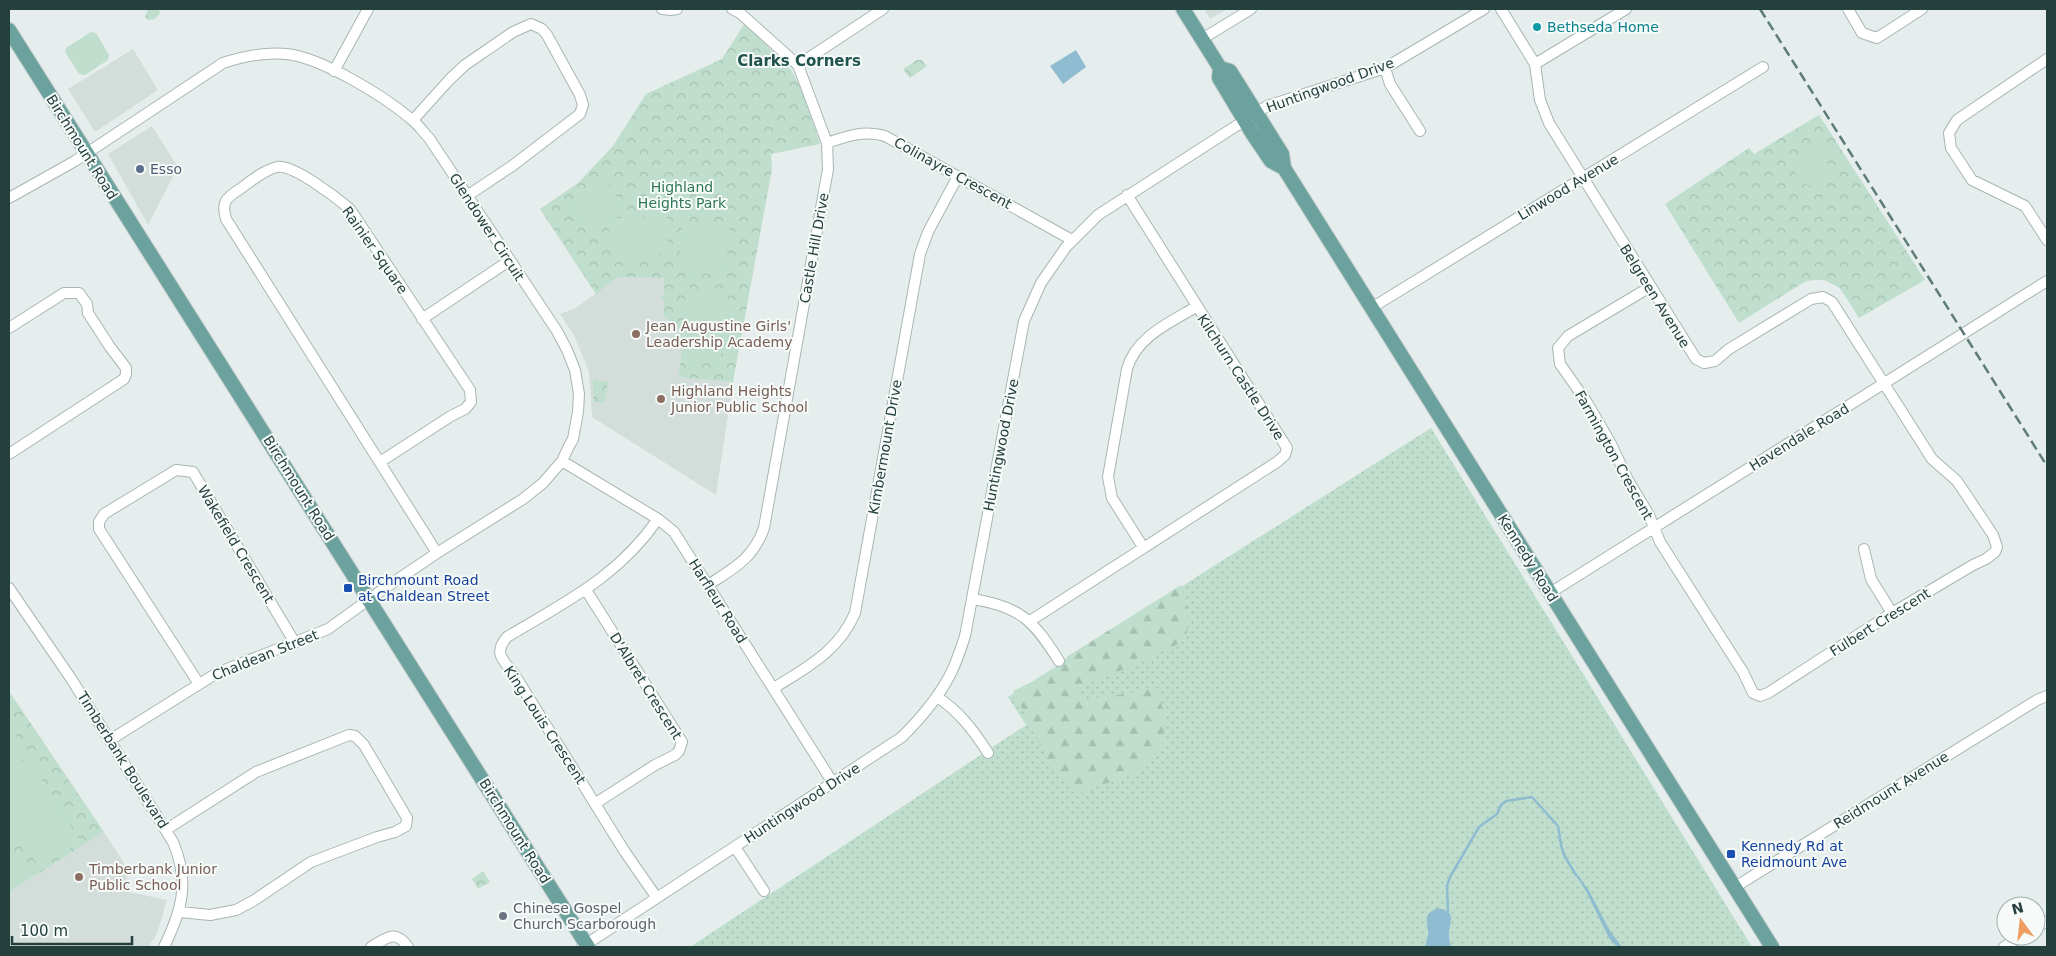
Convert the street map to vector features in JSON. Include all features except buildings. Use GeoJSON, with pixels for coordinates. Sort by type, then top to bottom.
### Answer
{"type":"FeatureCollection","features":[{"type":"Feature","properties":{"kind":"main road","name":"Kennedy Road"},"geometry":{"type":"LineString","coordinates":[[1183,9],[1220,68],[1219,78],[1250,117],[1271,161],[1284,168],[1373,307],[1772,947]]}},
{"type":"Feature","properties":{"kind":"main road","name":"Birchmount Road"},"geometry":{"type":"LineString","coordinates":[[9,30],[586,946]]}},
{"type":"Feature","properties":{"kind":"street"},"geometry":{"type":"LineString","coordinates":[[334,71],[368,9]]}},
{"type":"Feature","properties":{"kind":"street"},"geometry":{"type":"LineString","coordinates":[[662,9],[677,9]]}},
{"type":"Feature","properties":{"kind":"street","name":"Castle Hill Drive"},"geometry":{"type":"LineString","coordinates":[[708,584],[746,559],[759,541],[764,528],[828,169],[827,142],[798,65],[740,13],[732,9]]}},
{"type":"Feature","properties":{"kind":"street"},"geometry":{"type":"LineString","coordinates":[[798,65],[883,9]]}},
{"type":"Feature","properties":{"kind":"street"},"geometry":{"type":"LineString","coordinates":[[1202,39],[1251,9]]}},
{"type":"Feature","properties":{"kind":"street","name":"Huntingwood Drive"},"geometry":{"type":"LineString","coordinates":[[586,946],[902,737],[922,717],[937,697],[952,672],[965,636],[1024,322],[1041,283],[1072,240],[1098,215],[1127,195],[1267,106],[1384,68],[1484,9]]}},
{"type":"Feature","properties":{"kind":"street","name":"Belgreen Avenue"},"geometry":{"type":"LineString","coordinates":[[1501,9],[1535,64],[1544,113],[1582,179],[1687,345],[1690,353],[1699,362],[1704,364],[1715,361],[1729,349],[1811,299],[1823,297],[1833,304],[1884,384]]}},
{"type":"Feature","properties":{"kind":"street"},"geometry":{"type":"LineString","coordinates":[[1535,64],[1626,9]]}},
{"type":"Feature","properties":{"kind":"street"},"geometry":{"type":"LineString","coordinates":[[1848,9],[1862,33],[1878,38],[1922,9]]}},
{"type":"Feature","properties":{"kind":"street"},"geometry":{"type":"LineString","coordinates":[[413,120],[465,65],[513,32],[531,24],[542,29],[547,35],[580,95],[583,106],[580,114],[512,166],[467,196]]}},
{"type":"Feature","properties":{"kind":"street","name":"Glendower Circuit"},"geometry":{"type":"LineString","coordinates":[[86,154],[223,63],[252,55],[287,54],[303,57],[376,93],[413,120],[429,138],[557,332],[575,370],[579,394],[573,439],[562,460],[544,483],[523,499],[437,553],[368,600]]}},
{"type":"Feature","properties":{"kind":"street"},"geometry":{"type":"LineString","coordinates":[[2047,59],[1956,120],[1950,128],[1948,136],[1951,148],[1972,180],[2025,206],[2047,240]]}},
{"type":"Feature","properties":{"kind":"street","name":"Linwood Avenue"},"geometry":{"type":"LineString","coordinates":[[1373,307],[1763,67]]}},
{"type":"Feature","properties":{"kind":"street"},"geometry":{"type":"LineString","coordinates":[[1384,68],[1390,84],[1420,131]]}},
{"type":"Feature","properties":{"kind":"street","name":"Colinayre Crescent"},"geometry":{"type":"LineString","coordinates":[[827,142],[870,132],[885,136],[1072,240]]}},
{"type":"Feature","properties":{"kind":"street"},"geometry":{"type":"LineString","coordinates":[[9,198],[86,154]]}},
{"type":"Feature","properties":{"kind":"street","name":"Rainier Square"},"geometry":{"type":"LineString","coordinates":[[380,462],[465,408],[471,402],[470,390],[350,209],[336,197],[293,171],[278,167],[267,171],[229,196],[223,209],[228,224],[437,553]]}},
{"type":"Feature","properties":{"kind":"street","name":"Kimbermount Drive"},"geometry":{"type":"LineString","coordinates":[[774,688],[835,646],[844,635],[855,613],[920,254],[928,232],[958,176]]}},
{"type":"Feature","properties":{"kind":"street","name":"Kilchurn Castle Drive"},"geometry":{"type":"LineString","coordinates":[[1030,621],[1277,462],[1284,455],[1287,448],[1196,307],[1127,195]]}},
{"type":"Feature","properties":{"kind":"street"},"geometry":{"type":"LineString","coordinates":[[422,319],[509,261]]}},
{"type":"Feature","properties":{"kind":"street","name":"Havendale Road"},"geometry":{"type":"LineString","coordinates":[[1550,593],[2047,282]]}},
{"type":"Feature","properties":{"kind":"street","name":"Farmington Crescent"},"geometry":{"type":"LineString","coordinates":[[1650,288],[1568,336],[1558,348],[1557,355],[1560,364],[1586,400],[1610,442],[1621,467],[1654,528]]}},
{"type":"Feature","properties":{"kind":"street"},"geometry":{"type":"LineString","coordinates":[[9,328],[64,293],[79,293],[84,298],[88,313],[126,368],[126,374],[124,380],[9,454]]}},
{"type":"Feature","properties":{"kind":"street"},"geometry":{"type":"LineString","coordinates":[[1143,547],[1112,498],[1108,477],[1127,369],[1138,345],[1152,334],[1196,307]]}},
{"type":"Feature","properties":{"kind":"street","name":"Fulbert Crescent"},"geometry":{"type":"LineString","coordinates":[[1654,528],[1660,542],[1743,672],[1753,693],[1757,696],[1768,693],[1892,613],[1986,559],[1997,547],[1993,535],[1957,481],[1932,459],[1884,384]]}},
{"type":"Feature","properties":{"kind":"street","name":"Harfleur Road"},"geometry":{"type":"LineString","coordinates":[[562,460],[658,519],[680,540],[833,783]]}},
{"type":"Feature","properties":{"kind":"street","name":"Wakefield Crescent"},"geometry":{"type":"LineString","coordinates":[[199,684],[99,529],[104,514],[176,470],[192,472],[295,643]]}},
{"type":"Feature","properties":{"kind":"street","name":"King Louis Crescent"},"geometry":{"type":"LineString","coordinates":[[657,898],[500,654],[501,645],[507,637],[586,590],[615,568],[633,550],[658,519]]}},
{"type":"Feature","properties":{"kind":"street"},"geometry":{"type":"LineString","coordinates":[[1864,549],[1871,579],[1892,613]]}},
{"type":"Feature","properties":{"kind":"street","name":"Timberbank Boulevard"},"geometry":{"type":"LineString","coordinates":[[9,588],[46,640],[110,740],[166,829],[176,850],[181,866],[184,892],[180,912],[164,947]]}},
{"type":"Feature","properties":{"kind":"street","name":"D'Albret Crescent"},"geometry":{"type":"LineString","coordinates":[[586,590],[682,742],[679,751],[675,755],[655,765],[596,804]]}},
{"type":"Feature","properties":{"kind":"street"},"geometry":{"type":"LineString","coordinates":[[972,599],[994,604],[1030,621],[1059,661]]}},
{"type":"Feature","properties":{"kind":"street","name":"Chaldean Street"},"geometry":{"type":"LineString","coordinates":[[110,740],[217,673],[328,629],[368,600]]}},
{"type":"Feature","properties":{"kind":"street","name":"Reidmount Avenue"},"geometry":{"type":"LineString","coordinates":[[1735,887],[2037,700],[2047,696]]}},
{"type":"Feature","properties":{"kind":"street"},"geometry":{"type":"LineString","coordinates":[[937,697],[952,706],[974,731],[988,753]]}},
{"type":"Feature","properties":{"kind":"street"},"geometry":{"type":"LineString","coordinates":[[166,829],[256,772],[348,735],[356,736],[364,745],[406,818],[406,826],[395,832],[378,836],[311,862],[253,902],[236,910],[210,915],[180,912]]}},
{"type":"Feature","properties":{"kind":"street"},"geometry":{"type":"LineString","coordinates":[[735,847],[764,891]]}},
{"type":"Feature","properties":{"kind":"street"},"geometry":{"type":"LineString","coordinates":[[371,947],[389,936],[398,937],[408,947]]}},
{"type":"Feature","properties":{"kind":"shaded area"},"geometry":{"type":"Polygon","coordinates":[[[1204,9],[1227,9],[1210,19],[1204,9]]]}},
{"type":"Feature","properties":{"kind":"shaded area"},"geometry":{"type":"Polygon","coordinates":[[[133,49],[158,90],[95,132],[68,89],[133,49]]]}},
{"type":"Feature","properties":{"kind":"shaded area"},"geometry":{"type":"Polygon","coordinates":[[[152,126],[178,167],[148,225],[108,154],[152,126]]]}},
{"type":"Feature","properties":{"kind":"shaded area","name":"Highland Heights Junior Public School"},"geometry":{"type":"Polygon","coordinates":[[[618,277],[664,278],[688,321],[678,376],[733,382],[716,495],[592,417],[589,372],[574,335],[560,314],[576,308],[618,277]]]}},
{"type":"Feature","properties":{"kind":"shaded area","name":"Timberbank Junior Public School"},"geometry":{"type":"Polygon","coordinates":[[[104,832],[124,863],[129,892],[167,900],[157,934],[148,947],[12,947],[9,942],[9,892],[104,832]]]}},
{"type":"Feature","properties":{"kind":"green space"},"geometry":{"type":"Polygon","coordinates":[[[148,9],[159,9],[160,13],[155,19],[148,20],[145,17],[148,9]]]}},
{"type":"Feature","properties":{"kind":"green space","name":"Highland Heights Park"},"geometry":{"type":"Polygon","coordinates":[[[745,23],[791,70],[802,90],[820,144],[771,154],[772,169],[733,382],[678,377],[684,341],[681,343],[678,327],[664,317],[664,300],[661,296],[664,296],[664,278],[618,277],[596,294],[540,209],[578,183],[613,146],[646,94],[722,59],[745,23]]]}},
{"type":"Feature","properties":{"kind":"green space"},"geometry":{"type":"Polygon","coordinates":[[[91,32],[96,33],[109,55],[108,60],[85,75],[79,74],[65,52],[66,48],[91,32]]]}},
{"type":"Feature","properties":{"kind":"green space"},"geometry":{"type":"Polygon","coordinates":[[[917,60],[922,60],[927,66],[910,78],[903,69],[917,60]]]}},
{"type":"Feature","properties":{"kind":"green space"},"geometry":{"type":"Polygon","coordinates":[[[1819,115],[1925,280],[1859,318],[1840,288],[1824,280],[1806,281],[1739,323],[1665,204],[1749,148],[1754,154],[1819,115]]]}},
{"type":"Feature","properties":{"kind":"green space"},"geometry":{"type":"Polygon","coordinates":[[[1819,146],[1824,154],[1830,176],[1829,180],[1819,187],[1810,186],[1798,178],[1794,170],[1819,146]]]}},
{"type":"Feature","properties":{"kind":"green space"},"geometry":{"type":"Polygon","coordinates":[[[607,182],[623,208],[586,231],[570,205],[607,182]]]}},
{"type":"Feature","properties":{"kind":"green space"},"geometry":{"type":"Polygon","coordinates":[[[667,217],[668,254],[610,255],[609,218],[667,217]]]}},
{"type":"Feature","properties":{"kind":"green space"},"geometry":{"type":"Polygon","coordinates":[[[682,222],[730,223],[726,275],[679,272],[682,222]]]}},
{"type":"Feature","properties":{"kind":"green space"},"geometry":{"type":"Polygon","coordinates":[[[689,291],[728,296],[720,365],[681,359],[689,291]]]}},
{"type":"Feature","properties":{"kind":"green space"},"geometry":{"type":"Polygon","coordinates":[[[593,380],[608,382],[605,403],[594,402],[593,380]]]}},
{"type":"Feature","properties":{"kind":"green space"},"geometry":{"type":"Polygon","coordinates":[[[1431,428],[1752,947],[690,947],[1026,725],[1008,697],[1431,428]]]}},
{"type":"Feature","properties":{"kind":"green space"},"geometry":{"type":"Polygon","coordinates":[[[1181,585],[1189,612],[1186,640],[1142,662],[1074,689],[1081,701],[1155,689],[1165,713],[1164,742],[1132,775],[1096,787],[1087,796],[1056,775],[1013,691],[1054,671],[1068,656],[1181,585]]]}},
{"type":"Feature","properties":{"kind":"green space"},"geometry":{"type":"Polygon","coordinates":[[[9,691],[104,832],[9,892],[9,691]]]}},
{"type":"Feature","properties":{"kind":"green space"},"geometry":{"type":"Polygon","coordinates":[[[9,725],[29,756],[9,768],[9,725]]]}},
{"type":"Feature","properties":{"kind":"green space"},"geometry":{"type":"Polygon","coordinates":[[[30,762],[81,842],[39,868],[9,819],[9,775],[30,762]]]}},
{"type":"Feature","properties":{"kind":"green space"},"geometry":{"type":"Polygon","coordinates":[[[9,848],[27,877],[9,889],[9,848]]]}},
{"type":"Feature","properties":{"kind":"green space"},"geometry":{"type":"Polygon","coordinates":[[[483,871],[490,882],[478,889],[472,879],[483,871]]]}},
{"type":"Feature","properties":{"kind":"water"},"geometry":{"type":"Polygon","coordinates":[[[1076,50],[1086,67],[1063,84],[1050,66],[1076,50]]]}},
{"type":"Feature","properties":{"kind":"water"},"geometry":{"type":"Polygon","coordinates":[[[1576,875],[1578,875],[1589,891],[1610,931],[1622,947],[1617,947],[1609,938],[1576,875]]]}},
{"type":"Feature","properties":{"kind":"water"},"geometry":{"type":"Polygon","coordinates":[[[1437,908],[1444,909],[1450,914],[1449,940],[1451,947],[1425,947],[1428,935],[1427,917],[1437,908]]]}},
{"type":"Feature","properties":{"kind":"waterway"},"geometry":{"type":"LineString","coordinates":[[1448,911],[1447,886],[1450,877],[1479,827],[1497,814],[1501,805],[1506,801],[1532,797],[1558,826],[1565,857],[1576,875]]}},
{"type":"Feature","properties":{"kind":"railway"},"geometry":{"type":"LineString","coordinates":[[1760,9],[2047,466]]}},
{"type":"Feature","properties":{"kind":"place","name":"Bethseda Home"},"geometry":{"type":"Point","coordinates":[1537,27]}},
{"type":"Feature","properties":{"kind":"place","name":"Esso"},"geometry":{"type":"Point","coordinates":[140,169]}},
{"type":"Feature","properties":{"kind":"place","name":"Jean Augustine Girls' Leadership Academy"},"geometry":{"type":"Point","coordinates":[636,334]}},
{"type":"Feature","properties":{"kind":"place","name":"Highland Heights Junior Public School"},"geometry":{"type":"Point","coordinates":[661,399]}},
{"type":"Feature","properties":{"kind":"place","name":"Birchmount Road at Chaldean Street"},"geometry":{"type":"Point","coordinates":[348,588]}},
{"type":"Feature","properties":{"kind":"place","name":"Kennedy Rd at Reidmount Ave"},"geometry":{"type":"Point","coordinates":[1731,854]}},
{"type":"Feature","properties":{"kind":"place","name":"Timberbank Junior Public School"},"geometry":{"type":"Point","coordinates":[79,877]}},
{"type":"Feature","properties":{"kind":"place","name":"Chinese Gospel Church Scarborough"},"geometry":{"type":"Point","coordinates":[503,916]}},
{"type":"Feature","properties":{"kind":"district","name":"Clarks Corners"},"geometry":{"type":"Point","coordinates":[799,61]}}]}
